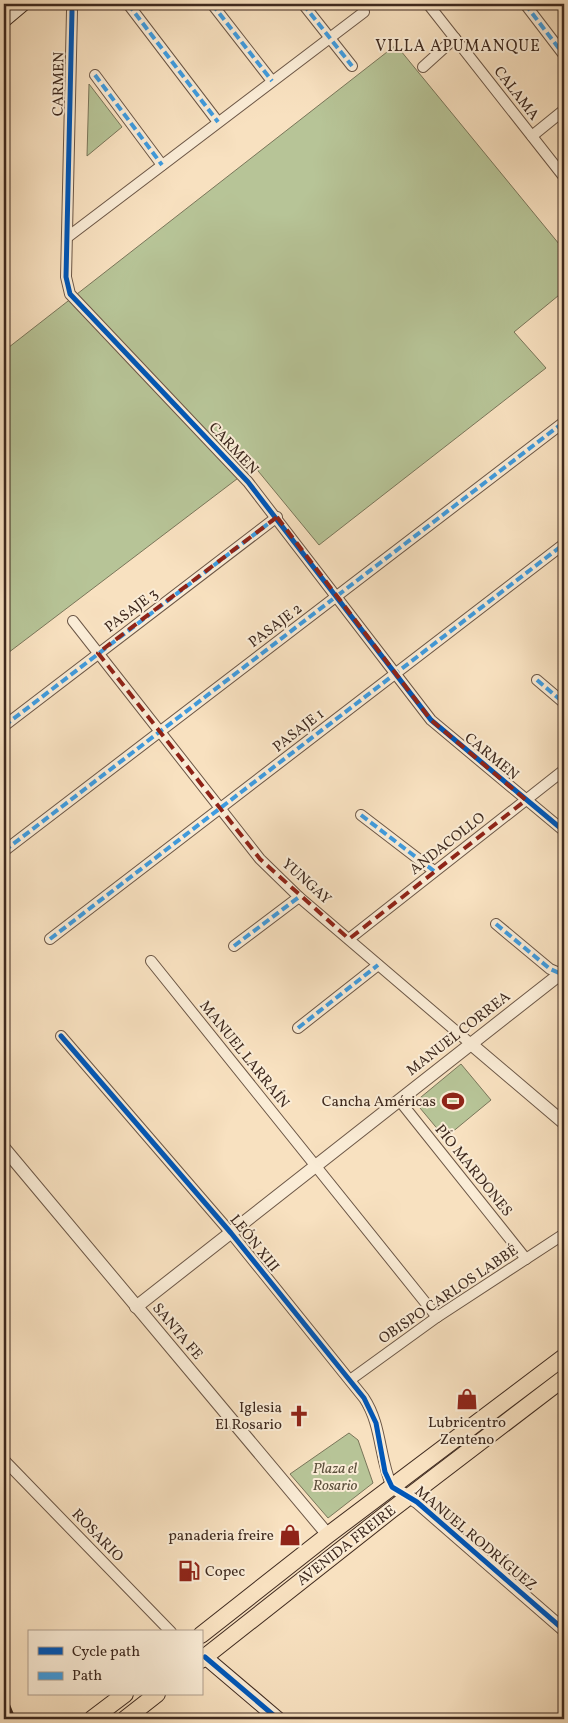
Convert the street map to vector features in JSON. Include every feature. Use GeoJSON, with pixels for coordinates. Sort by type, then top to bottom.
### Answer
{"type":"FeatureCollection","features":[{"type":"Feature","properties":{"kind":"main road"},"geometry":{"type":"LineString","coordinates":[[4,20],[23,4]]}},
{"type":"Feature","properties":{"kind":"main road","name":"AVENIDA FREIRE"},"geometry":{"type":"LineString","coordinates":[[207,1630],[328,1535],[564,1356]]}},
{"type":"Feature","properties":{"kind":"main road","name":"AVENIDA FREIRE"},"geometry":{"type":"LineString","coordinates":[[203,1658],[409,1496],[563,1379]]}},
{"type":"Feature","properties":{"kind":"main road"},"geometry":{"type":"LineString","coordinates":[[320,1565],[328,1535]]}},
{"type":"Feature","properties":{"kind":"main road"},"geometry":{"type":"LineString","coordinates":[[207,1630],[203,1658],[278,1719]]}},
{"type":"Feature","properties":{"kind":"main road"},"geometry":{"type":"LineString","coordinates":[[92,1719],[121,1696]]}},
{"type":"Feature","properties":{"kind":"main road"},"geometry":{"type":"LineString","coordinates":[[125,1719],[154,1696]]}},
{"type":"Feature","properties":{"kind":"street"},"geometry":{"type":"LineString","coordinates":[[128,4],[218,122]]}},
{"type":"Feature","properties":{"kind":"street"},"geometry":{"type":"LineString","coordinates":[[212,4],[272,81]]}},
{"type":"Feature","properties":{"kind":"street"},"geometry":{"type":"LineString","coordinates":[[303,4],[352,66]]}},
{"type":"Feature","properties":{"kind":"street","name":"CALAMA"},"geometry":{"type":"LineString","coordinates":[[428,4],[564,177]]}},
{"type":"Feature","properties":{"kind":"street"},"geometry":{"type":"LineString","coordinates":[[525,4],[564,55]]}},
{"type":"Feature","properties":{"kind":"street","name":"CARMEN"},"geometry":{"type":"LineString","coordinates":[[72,11],[69,236],[66,277],[70,294],[232,465],[277,518],[394,674],[431,720],[564,831]]}},
{"type":"Feature","properties":{"kind":"street"},"geometry":{"type":"LineString","coordinates":[[69,236],[364,12]]}},
{"type":"Feature","properties":{"kind":"street"},"geometry":{"type":"LineString","coordinates":[[423,67],[455,38]]}},
{"type":"Feature","properties":{"kind":"street"},"geometry":{"type":"LineString","coordinates":[[95,75],[162,165]]}},
{"type":"Feature","properties":{"kind":"street"},"geometry":{"type":"LineString","coordinates":[[532,136],[564,110]]}},
{"type":"Feature","properties":{"kind":"street","name":"PASAJE 2"},"geometry":{"type":"LineString","coordinates":[[4,851],[564,422]]}},
{"type":"Feature","properties":{"kind":"street","name":"PASAJE 3"},"geometry":{"type":"LineString","coordinates":[[4,726],[277,518]]}},
{"type":"Feature","properties":{"kind":"street","name":"PASAJE 1"},"geometry":{"type":"LineString","coordinates":[[50,939],[564,544]]}},
{"type":"Feature","properties":{"kind":"street","name":"YUNGAY"},"geometry":{"type":"LineString","coordinates":[[73,621],[260,859],[299,897],[564,1123]]}},
{"type":"Feature","properties":{"kind":"street"},"geometry":{"type":"LineString","coordinates":[[537,680],[564,703]]}},
{"type":"Feature","properties":{"kind":"street","name":"ANDACOLLO"},"geometry":{"type":"LineString","coordinates":[[349,939],[564,770]]}},
{"type":"Feature","properties":{"kind":"street"},"geometry":{"type":"LineString","coordinates":[[361,815],[434,871]]}},
{"type":"Feature","properties":{"kind":"street"},"geometry":{"type":"LineString","coordinates":[[234,946],[299,897]]}},
{"type":"Feature","properties":{"kind":"street"},"geometry":{"type":"LineString","coordinates":[[496,924],[550,969],[563,973]]}},
{"type":"Feature","properties":{"kind":"street","name":"MANUEL LARRAÍN"},"geometry":{"type":"LineString","coordinates":[[151,961],[437,1317]]}},
{"type":"Feature","properties":{"kind":"street"},"geometry":{"type":"LineString","coordinates":[[298,1028],[378,965]]}},
{"type":"Feature","properties":{"kind":"street","name":"MANUEL CORREA"},"geometry":{"type":"LineString","coordinates":[[136,1307],[563,973]]}},
{"type":"Feature","properties":{"kind":"street","name":"LEÓN XIII"},"geometry":{"type":"LineString","coordinates":[[61,1036],[231,1232],[350,1380],[374,1414],[385,1472],[392,1487]]}},
{"type":"Feature","properties":{"kind":"street","name":"PÍO MARDONES"},"geometry":{"type":"LineString","coordinates":[[399,1100],[526,1259]]}},
{"type":"Feature","properties":{"kind":"street","name":"SANTA FE"},"geometry":{"type":"LineString","coordinates":[[4,1148],[328,1535]]}},
{"type":"Feature","properties":{"kind":"street","name":"OBISPO CARLOS LABBÉ"},"geometry":{"type":"LineString","coordinates":[[350,1380],[437,1317],[564,1234]]}},
{"type":"Feature","properties":{"kind":"street","name":"ROSARIO"},"geometry":{"type":"LineString","coordinates":[[4,1460],[168,1630]]}},
{"type":"Feature","properties":{"kind":"street","name":"MANUEL RODRÍGUEZ"},"geometry":{"type":"LineString","coordinates":[[392,1487],[409,1496],[564,1630]]}},
{"type":"Feature","properties":{"kind":"highlighted area"},"geometry":{"type":"Polygon","coordinates":[[[277,517],[431,720],[526,800],[349,939],[260,859],[98,653],[277,517]]]}},
{"type":"Feature","properties":{"kind":"green space"},"geometry":{"type":"Polygon","coordinates":[[[396,45],[564,250],[564,291],[514,332],[546,368],[319,545],[254,466],[4,656],[4,351],[396,45]]]}},
{"type":"Feature","properties":{"kind":"green space"},"geometry":{"type":"Polygon","coordinates":[[[89,84],[122,127],[87,156],[89,84]]]}},
{"type":"Feature","properties":{"kind":"green space","name":"Cancha Américas"},"geometry":{"type":"Polygon","coordinates":[[[461,1064],[491,1100],[445,1138],[415,1102],[461,1064]]]}},
{"type":"Feature","properties":{"kind":"green space","name":"Plaza el Rosario"},"geometry":{"type":"Polygon","coordinates":[[[349,1433],[358,1440],[373,1483],[328,1518],[290,1474],[349,1433]]]}},
{"type":"Feature","properties":{"kind":"railway"},"geometry":{"type":"LineString","coordinates":[[4,1697],[13,1719]]}},
{"type":"Feature","properties":{"kind":"marked path"},"geometry":{"type":"LineString","coordinates":[[128,4],[218,122]]}},
{"type":"Feature","properties":{"kind":"marked path"},"geometry":{"type":"LineString","coordinates":[[212,4],[272,81]]}},
{"type":"Feature","properties":{"kind":"marked path"},"geometry":{"type":"LineString","coordinates":[[303,4],[352,66]]}},
{"type":"Feature","properties":{"kind":"marked path"},"geometry":{"type":"LineString","coordinates":[[525,4],[564,55]]}},
{"type":"Feature","properties":{"kind":"marked path"},"geometry":{"type":"LineString","coordinates":[[95,75],[162,165]]}},
{"type":"Feature","properties":{"kind":"marked path"},"geometry":{"type":"LineString","coordinates":[[4,851],[564,422]]}},
{"type":"Feature","properties":{"kind":"marked path"},"geometry":{"type":"LineString","coordinates":[[4,726],[277,517]]}},
{"type":"Feature","properties":{"kind":"marked path"},"geometry":{"type":"LineString","coordinates":[[50,939],[564,544]]}},
{"type":"Feature","properties":{"kind":"marked path"},"geometry":{"type":"LineString","coordinates":[[537,680],[564,703]]}},
{"type":"Feature","properties":{"kind":"marked path"},"geometry":{"type":"LineString","coordinates":[[361,815],[434,871]]}},
{"type":"Feature","properties":{"kind":"marked path"},"geometry":{"type":"LineString","coordinates":[[234,946],[299,897]]}},
{"type":"Feature","properties":{"kind":"marked path"},"geometry":{"type":"LineString","coordinates":[[496,924],[550,969],[564,975]]}},
{"type":"Feature","properties":{"kind":"marked path"},"geometry":{"type":"LineString","coordinates":[[298,1028],[378,965]]}},
{"type":"Feature","properties":{"kind":"cycle path"},"geometry":{"type":"LineString","coordinates":[[72,11],[66,277],[70,294],[248,482],[431,720],[564,831]]}},
{"type":"Feature","properties":{"kind":"cycle path"},"geometry":{"type":"LineString","coordinates":[[61,1036],[231,1233],[364,1398],[376,1423],[385,1472],[392,1487],[417,1502],[564,1630]]}},
{"type":"Feature","properties":{"kind":"cycle path"},"geometry":{"type":"LineString","coordinates":[[205,1657],[278,1719]]}},
{"type":"Feature","properties":{"kind":"place","name":"Cancha Américas"},"geometry":{"type":"Point","coordinates":[453,1101]}},
{"type":"Feature","properties":{"kind":"place","name":"Lubricentro Zenteno"},"geometry":{"type":"Point","coordinates":[467,1399]}},
{"type":"Feature","properties":{"kind":"place","name":"Iglesia El Rosario"},"geometry":{"type":"Point","coordinates":[299,1416]}},
{"type":"Feature","properties":{"kind":"place","name":"panaderia freire"},"geometry":{"type":"Point","coordinates":[290,1535]}},
{"type":"Feature","properties":{"kind":"place","name":"Copec"},"geometry":{"type":"Point","coordinates":[189,1571]}},
{"type":"Feature","properties":{"kind":"district","name":"VILLA APUMANQUE"},"geometry":{"type":"Point","coordinates":[458,45]}}]}
